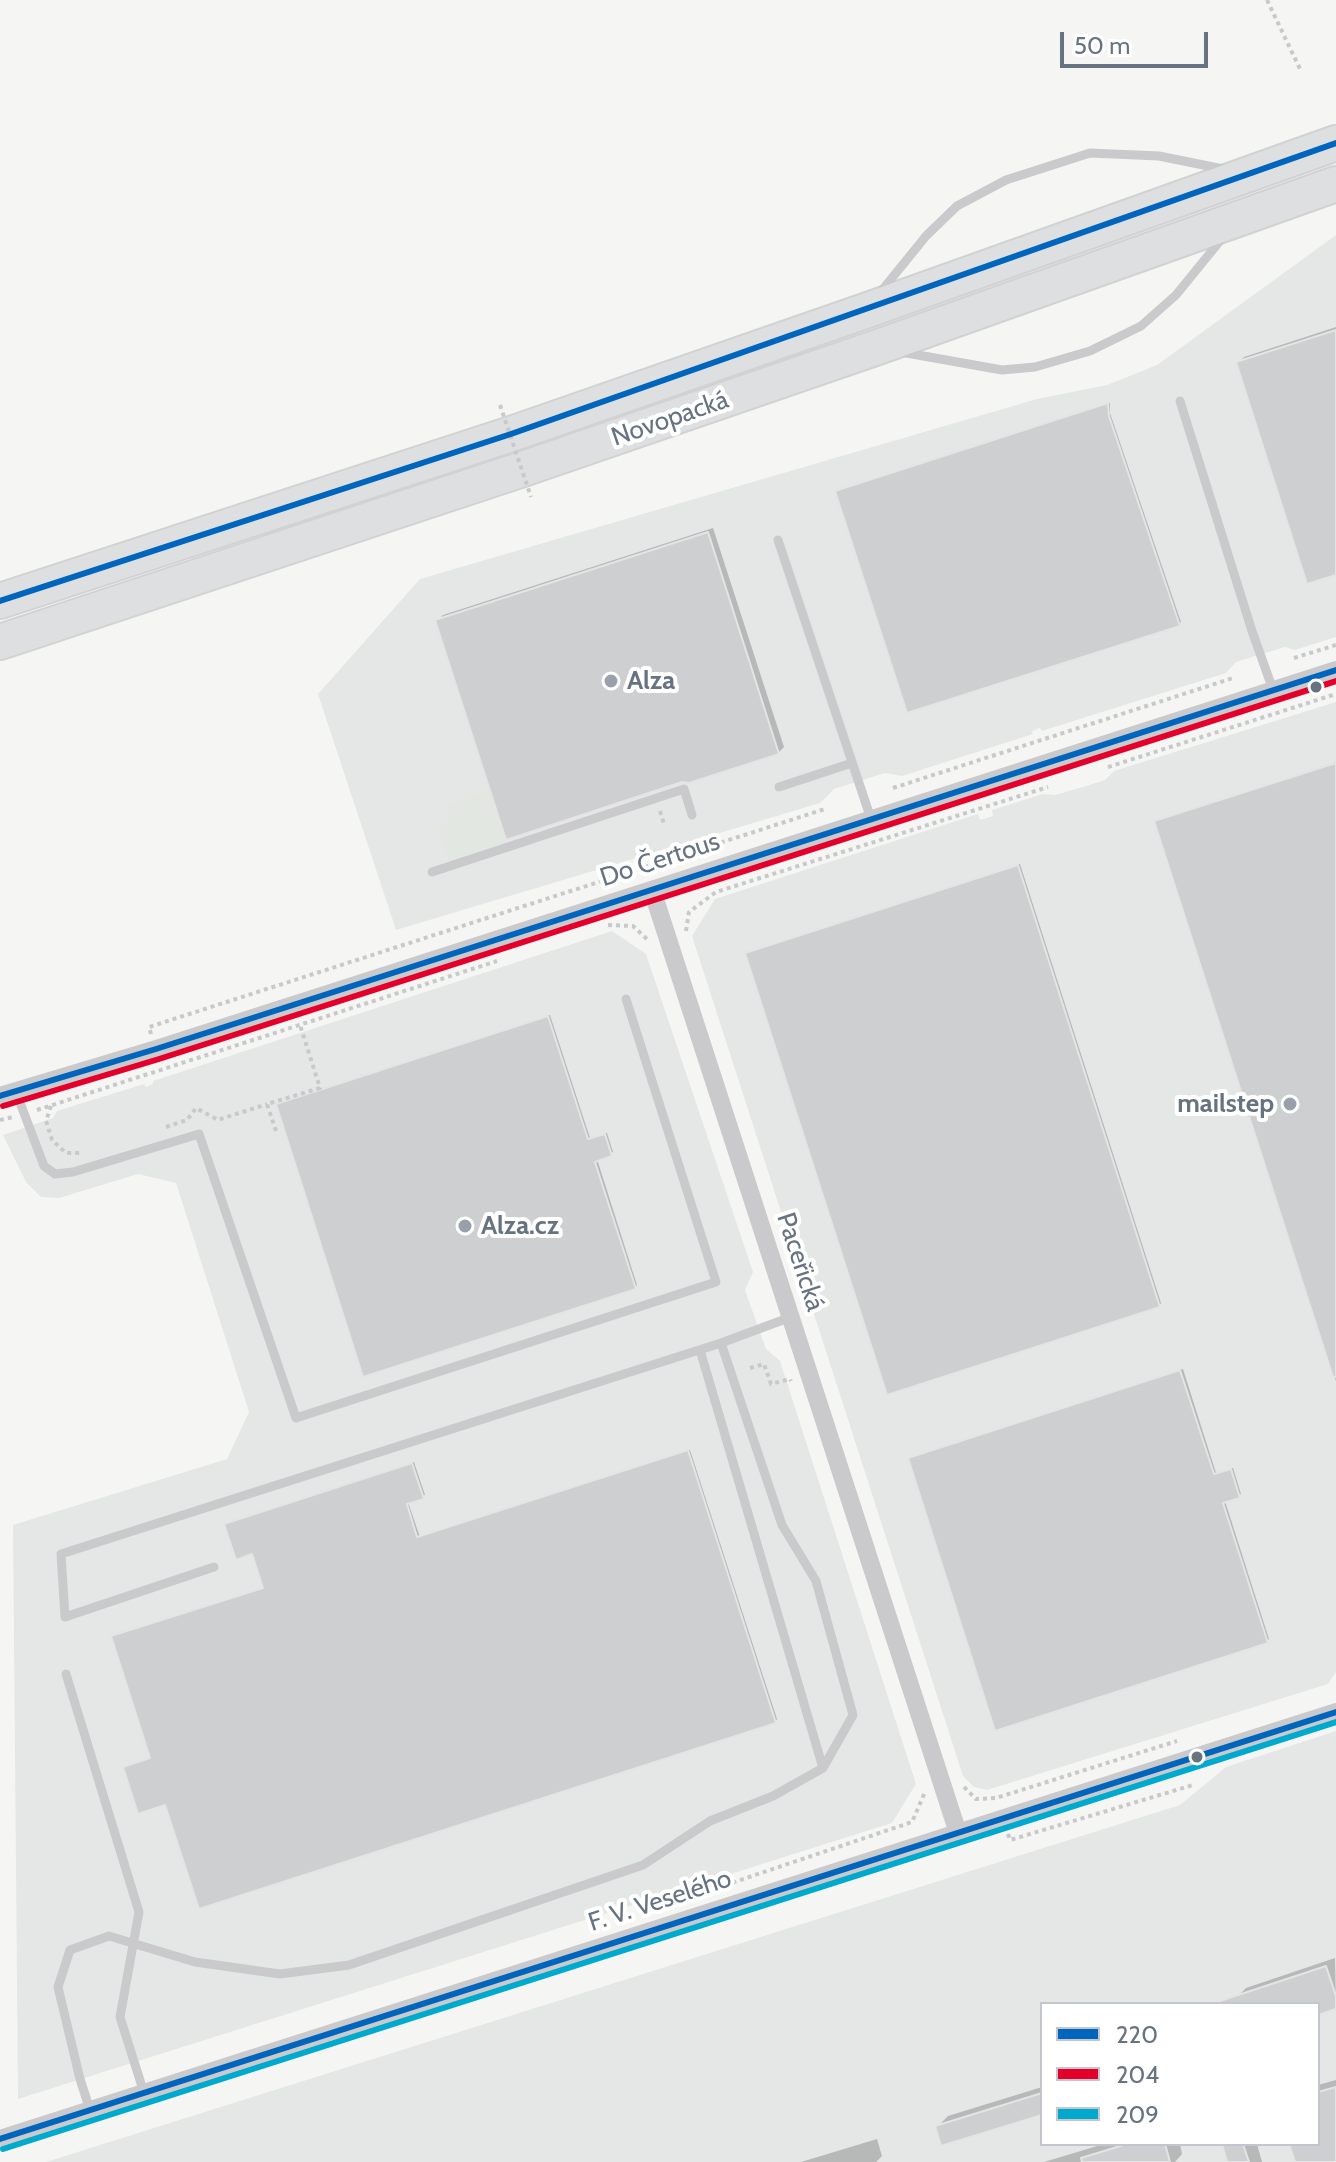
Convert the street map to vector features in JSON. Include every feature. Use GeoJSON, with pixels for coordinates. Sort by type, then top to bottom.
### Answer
{"type":"FeatureCollection","features":[{"type":"Feature","properties":{"kind":"highway","name":"Novopacká"},"geometry":{"type":"LineString","coordinates":[[0,601],[511,434],[1336,143]]}},
{"type":"Feature","properties":{"kind":"highway","name":"Novopacká"},"geometry":{"type":"LineString","coordinates":[[0,642],[523,469],[1336,184]]}},
{"type":"Feature","properties":{"kind":"street","name":"Do Čertous"},"geometry":{"type":"LineString","coordinates":[[8,1094],[1336,670]]}},
{"type":"Feature","properties":{"kind":"street","name":"Paceřická"},"geometry":{"type":"LineString","coordinates":[[652,890],[958,1833]]}},
{"type":"Feature","properties":{"kind":"street","name":"F. V. Veselého"},"geometry":{"type":"LineString","coordinates":[[0,2139],[1336,1712]]}},
{"type":"Feature","properties":{"kind":"lane"},"geometry":{"type":"LineString","coordinates":[[865,311],[926,236],[957,206],[1006,180],[1090,153],[1159,156],[1247,175]]}},
{"type":"Feature","properties":{"kind":"lane"},"geometry":{"type":"LineString","coordinates":[[878,347],[1002,370],[1035,367],[1090,351],[1141,326],[1153,316],[1176,295],[1237,221]]}},
{"type":"Feature","properties":{"kind":"lane"},"geometry":{"type":"LineString","coordinates":[[1180,401],[1273,690]]}},
{"type":"Feature","properties":{"kind":"lane"},"geometry":{"type":"LineString","coordinates":[[778,540],[871,819]]}},
{"type":"Feature","properties":{"kind":"lane"},"geometry":{"type":"LineString","coordinates":[[779,787],[852,763]]}},
{"type":"Feature","properties":{"kind":"lane"},"geometry":{"type":"LineString","coordinates":[[432,872],[684,789],[692,815]]}},
{"type":"Feature","properties":{"kind":"lane"},"geometry":{"type":"LineString","coordinates":[[8,1094],[24,1114],[44,1166],[55,1174],[73,1172],[199,1134],[296,1418],[716,1282],[626,999]]}},
{"type":"Feature","properties":{"kind":"lane"},"geometry":{"type":"LineString","coordinates":[[214,1567],[65,1617],[61,1554],[700,1350],[791,1317]]}},
{"type":"Feature","properties":{"kind":"lane"},"geometry":{"type":"LineString","coordinates":[[90,2110],[58,1987],[70,1950],[109,1936],[195,1962],[280,1974],[349,1965],[643,1865],[710,1821],[773,1796],[823,1768],[853,1715],[816,1581],[782,1525],[721,1343]]}},
{"type":"Feature","properties":{"kind":"lane"},"geometry":{"type":"LineString","coordinates":[[700,1350],[823,1768]]}},
{"type":"Feature","properties":{"kind":"lane"},"geometry":{"type":"LineString","coordinates":[[66,1674],[139,1912],[120,2017],[144,2093]]}},
{"type":"Feature","properties":{"kind":"path"},"geometry":{"type":"LineString","coordinates":[[1267,0],[1301,71]]}},
{"type":"Feature","properties":{"kind":"path"},"geometry":{"type":"LineString","coordinates":[[500,405],[531,497]]}},
{"type":"Feature","properties":{"kind":"path"},"geometry":{"type":"LineString","coordinates":[[1294,658],[1336,645]]}},
{"type":"Feature","properties":{"kind":"path"},"geometry":{"type":"LineString","coordinates":[[893,788],[1233,678]]}},
{"type":"Feature","properties":{"kind":"path"},"geometry":{"type":"LineString","coordinates":[[1108,767],[1336,694]]}},
{"type":"Feature","properties":{"kind":"path"},"geometry":{"type":"LineString","coordinates":[[690,945],[685,930],[689,912],[716,892],[1048,787]]}},
{"type":"Feature","properties":{"kind":"path"},"geometry":{"type":"LineString","coordinates":[[156,1049],[149,1027],[825,809]]}},
{"type":"Feature","properties":{"kind":"path"},"geometry":{"type":"LineString","coordinates":[[596,929],[611,924],[633,926],[648,941],[685,930]]}},
{"type":"Feature","properties":{"kind":"path"},"geometry":{"type":"LineString","coordinates":[[0,1120],[507,958]]}},
{"type":"Feature","properties":{"kind":"path"},"geometry":{"type":"LineString","coordinates":[[158,1129],[187,1120],[196,1108],[218,1120],[320,1088],[300,1025]]}},
{"type":"Feature","properties":{"kind":"path"},"geometry":{"type":"LineString","coordinates":[[267,1104],[276,1131]]}},
{"type":"Feature","properties":{"kind":"path"},"geometry":{"type":"LineString","coordinates":[[51,1105],[46,1121],[52,1140],[66,1153],[85,1153]]}},
{"type":"Feature","properties":{"kind":"path"},"geometry":{"type":"LineString","coordinates":[[750,1368],[764,1364],[771,1384],[790,1379],[799,1406],[818,1401]]}},
{"type":"Feature","properties":{"kind":"path"},"geometry":{"type":"LineString","coordinates":[[682,1899],[912,1822],[924,1793],[958,1780],[976,1799],[996,1798],[1188,1737]]}},
{"type":"Feature","properties":{"kind":"shaded area"},"geometry":{"type":"Polygon","coordinates":[[[1336,235],[1336,637],[1295,650],[1285,647],[1236,662],[1226,673],[1042,731],[1040,728],[1032,731],[1033,734],[902,776],[885,773],[834,789],[820,803],[396,930],[318,694],[420,579],[1037,399],[1107,385],[1157,365],[1336,235]]]}},
{"type":"Feature","properties":{"kind":"shaded area"},"geometry":{"type":"Polygon","coordinates":[[[1336,702],[1336,1672],[1328,1684],[987,1790],[974,1787],[963,1776],[692,936],[715,899],[978,814],[980,820],[993,816],[992,810],[1043,794],[1055,795],[1083,787],[1105,780],[1114,771],[1336,702]]]}},
{"type":"Feature","properties":{"kind":"shaded area"},"geometry":{"type":"Polygon","coordinates":[[[489,790],[506,842],[450,862],[437,828],[450,823],[445,806],[489,790]]]}},
{"type":"Feature","properties":{"kind":"shaded area"},"geometry":{"type":"Polygon","coordinates":[[[612,931],[646,954],[753,1272],[745,1290],[766,1349],[780,1361],[916,1784],[892,1823],[18,2099],[13,1525],[227,1459],[249,1412],[176,1183],[138,1174],[59,1198],[41,1197],[26,1182],[3,1135],[53,1118],[57,1111],[144,1084],[146,1087],[153,1081],[612,931]]]}},
{"type":"Feature","properties":{"kind":"shaded area"},"geometry":{"type":"Polygon","coordinates":[[[1336,1731],[1336,2162],[46,2162],[1180,1805],[1226,1767],[1336,1731]]]}},
{"type":"Feature","properties":{"kind":"building"},"geometry":{"type":"Polygon","coordinates":[[[1336,330],[1336,575],[1307,584],[1236,362],[1336,330]]]}},
{"type":"Feature","properties":{"kind":"building"},"geometry":{"type":"Polygon","coordinates":[[[1108,403],[1109,416],[1180,626],[907,713],[835,491],[1108,403]]]}},
{"type":"Feature","properties":{"kind":"building"},"geometry":{"type":"Polygon","coordinates":[[[708,532],[779,754],[689,783],[682,782],[506,840],[435,620],[708,532]]]}},
{"type":"Feature","properties":{"kind":"building","name":"mailstep"},"geometry":{"type":"Polygon","coordinates":[[[1336,763],[1336,1377],[1333,1377],[1154,821],[1336,763]]]}},
{"type":"Feature","properties":{"kind":"building"},"geometry":{"type":"Polygon","coordinates":[[[1018,865],[1160,1307],[887,1395],[745,953],[1018,865]]]}},
{"type":"Feature","properties":{"kind":"building","name":"Alza.cz"},"geometry":{"type":"Polygon","coordinates":[[[548,1016],[588,1139],[605,1134],[612,1156],[595,1162],[636,1289],[363,1377],[276,1104],[548,1016]]]}},
{"type":"Feature","properties":{"kind":"building"},"geometry":{"type":"Polygon","coordinates":[[[1180,1370],[1214,1474],[1231,1469],[1240,1498],[1223,1503],[1268,1643],[995,1731],[908,1458],[1180,1370]]]}},
{"type":"Feature","properties":{"kind":"building"},"geometry":{"type":"Polygon","coordinates":[[[688,1450],[776,1723],[199,1909],[165,1805],[138,1814],[123,1767],[150,1758],[111,1636],[263,1588],[252,1554],[236,1560],[224,1524],[412,1463],[424,1499],[407,1504],[417,1537],[688,1450]]]}},
{"type":"Feature","properties":{"kind":"building"},"geometry":{"type":"Polygon","coordinates":[[[1326,1966],[1336,1996],[1336,2009],[1320,2014],[1320,2002],[1220,2001],[1326,1966]]]}},
{"type":"Feature","properties":{"kind":"building"},"geometry":{"type":"Polygon","coordinates":[[[1336,2087],[1336,2162],[1295,2162],[1290,2146],[1320,2146],[1320,2091],[1336,2087]]]}},
{"type":"Feature","properties":{"kind":"building"},"geometry":{"type":"Polygon","coordinates":[[[1040,2094],[1040,2116],[941,2146],[935,2126],[1040,2094]]]}},
{"type":"Feature","properties":{"kind":"building"},"geometry":{"type":"Polygon","coordinates":[[[1120,2146],[1166,2146],[1170,2162],[1082,2162],[1081,2158],[1120,2146]]]}},
{"type":"Feature","properties":{"kind":"building"},"geometry":{"type":"Polygon","coordinates":[[[1223,2146],[1244,2146],[1249,2162],[1227,2162],[1223,2146]]]}},
{"type":"Feature","properties":{"kind":"transit line","name":"220"},"geometry":{"type":"LineString","coordinates":[[0,601],[511,434],[1336,143]]}},
{"type":"Feature","properties":{"kind":"transit line","name":"220"},"geometry":{"type":"LineString","coordinates":[[0,1096],[156,1049],[1336,670]]}},
{"type":"Feature","properties":{"kind":"transit line","name":"204"},"geometry":{"type":"LineString","coordinates":[[3,1106],[159,1059],[1336,681]]}},
{"type":"Feature","properties":{"kind":"transit line","name":"220"},"geometry":{"type":"LineString","coordinates":[[0,2139],[1336,1712]]}},
{"type":"Feature","properties":{"kind":"transit line","name":"209"},"geometry":{"type":"LineString","coordinates":[[3,2149],[1336,1722]]}},
{"type":"Feature","properties":{"kind":"place","name":"Alza"},"geometry":{"type":"Point","coordinates":[611,681]}},
{"type":"Feature","properties":{"kind":"place","name":"mailstep"},"geometry":{"type":"Point","coordinates":[1290,1104]}},
{"type":"Feature","properties":{"kind":"place","name":"Alza.cz"},"geometry":{"type":"Point","coordinates":[465,1226]}}]}
